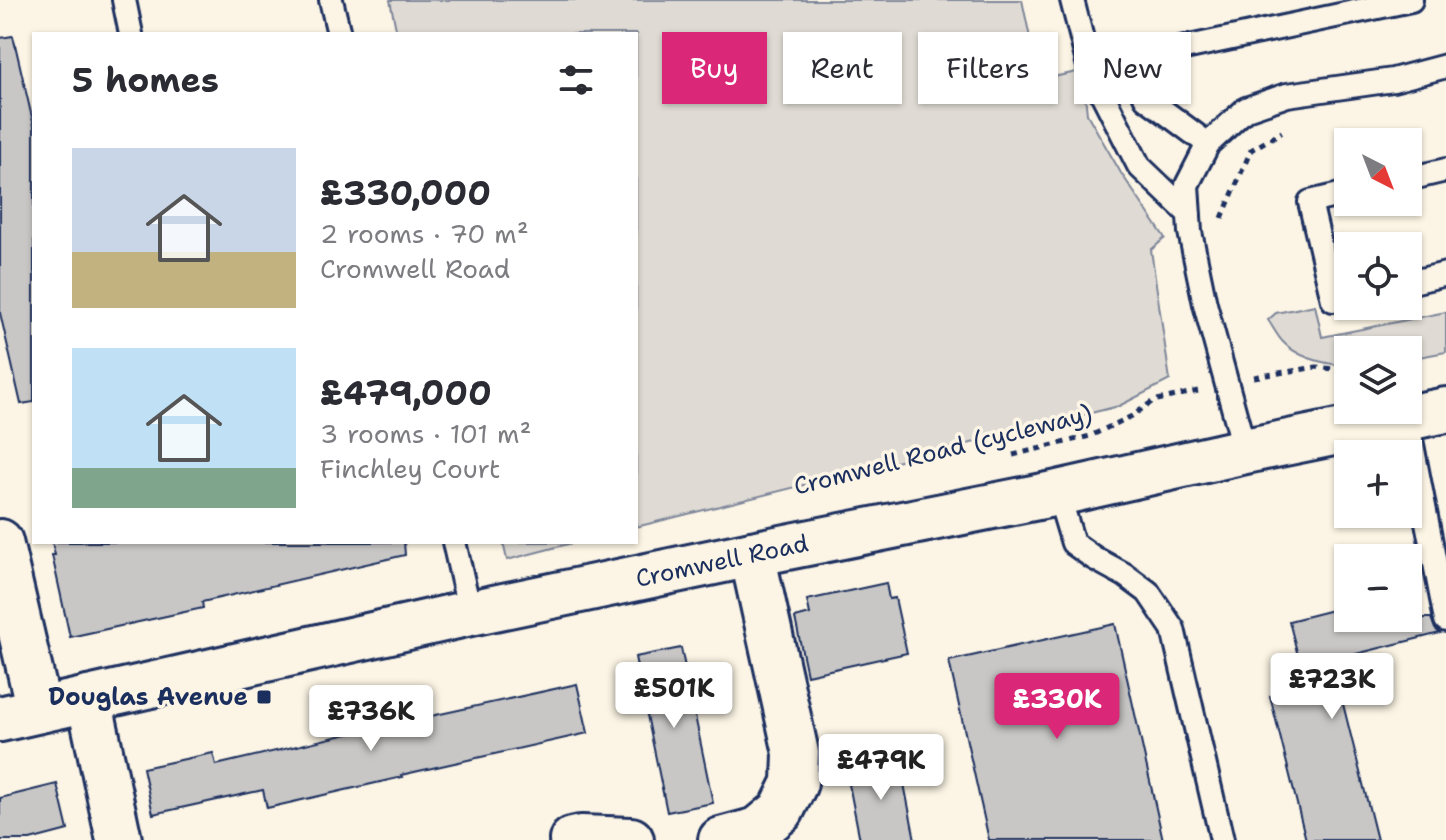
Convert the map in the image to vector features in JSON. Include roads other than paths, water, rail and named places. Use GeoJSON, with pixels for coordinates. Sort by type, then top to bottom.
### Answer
{"type":"FeatureCollection","features":[{"type":"Feature","properties":{"kind":"street","name":"Cromwell Road"},"geometry":{"type":"LineString","coordinates":[[20,714],[470,613],[1426,414]]}},
{"type":"Feature","properties":{"kind":"street"},"geometry":{"type":"LineString","coordinates":[[0,542],[20,714]]}},
{"type":"Feature","properties":{"kind":"street"},"geometry":{"type":"LineString","coordinates":[[721,840],[758,830],[781,811],[795,783],[796,753],[752,554]]}},
{"type":"Feature","properties":{"kind":"street"},"geometry":{"type":"LineString","coordinates":[[89,699],[119,840]]}},
{"type":"Feature","properties":{"kind":"street"},"geometry":{"type":"LineString","coordinates":[[572,840],[631,840]]}},
{"type":"Feature","properties":{"kind":"lane"},"geometry":{"type":"LineString","coordinates":[[124,0],[131,32]]}},
{"type":"Feature","properties":{"kind":"lane"},"geometry":{"type":"LineString","coordinates":[[331,0],[339,32]]}},
{"type":"Feature","properties":{"kind":"lane"},"geometry":{"type":"LineString","coordinates":[[1072,0],[1080,32]]}},
{"type":"Feature","properties":{"kind":"lane"},"geometry":{"type":"LineString","coordinates":[[1191,47],[1411,0]]}},
{"type":"Feature","properties":{"kind":"lane"},"geometry":{"type":"LineString","coordinates":[[1245,451],[1205,304],[1190,232],[1187,185],[1208,144],[1246,109],[1287,95],[1393,80],[1446,66]]}},
{"type":"Feature","properties":{"kind":"lane"},"geometry":{"type":"LineString","coordinates":[[1107,104],[1139,166],[1189,214]]}},
{"type":"Feature","properties":{"kind":"lane"},"geometry":{"type":"LineString","coordinates":[[1154,104],[1208,144]]}},
{"type":"Feature","properties":{"kind":"lane"},"geometry":{"type":"LineString","coordinates":[[1422,176],[1446,170]]}},
{"type":"Feature","properties":{"kind":"lane"},"geometry":{"type":"LineString","coordinates":[[1334,196],[1310,202],[1334,300]]}},
{"type":"Feature","properties":{"kind":"lane"},"geometry":{"type":"LineString","coordinates":[[1422,280],[1446,274]]}},
{"type":"Feature","properties":{"kind":"lane"},"geometry":{"type":"LineString","coordinates":[[1426,414],[1446,620]]}},
{"type":"Feature","properties":{"kind":"lane"},"geometry":{"type":"LineString","coordinates":[[1058,493],[1073,543],[1148,592],[1173,629],[1222,840]]}},
{"type":"Feature","properties":{"kind":"lane"},"geometry":{"type":"LineString","coordinates":[[454,544],[470,613]]}},
{"type":"Feature","properties":{"kind":"place","name":"Douglas Avenue"},"geometry":{"type":"Point","coordinates":[264,697]}}]}
